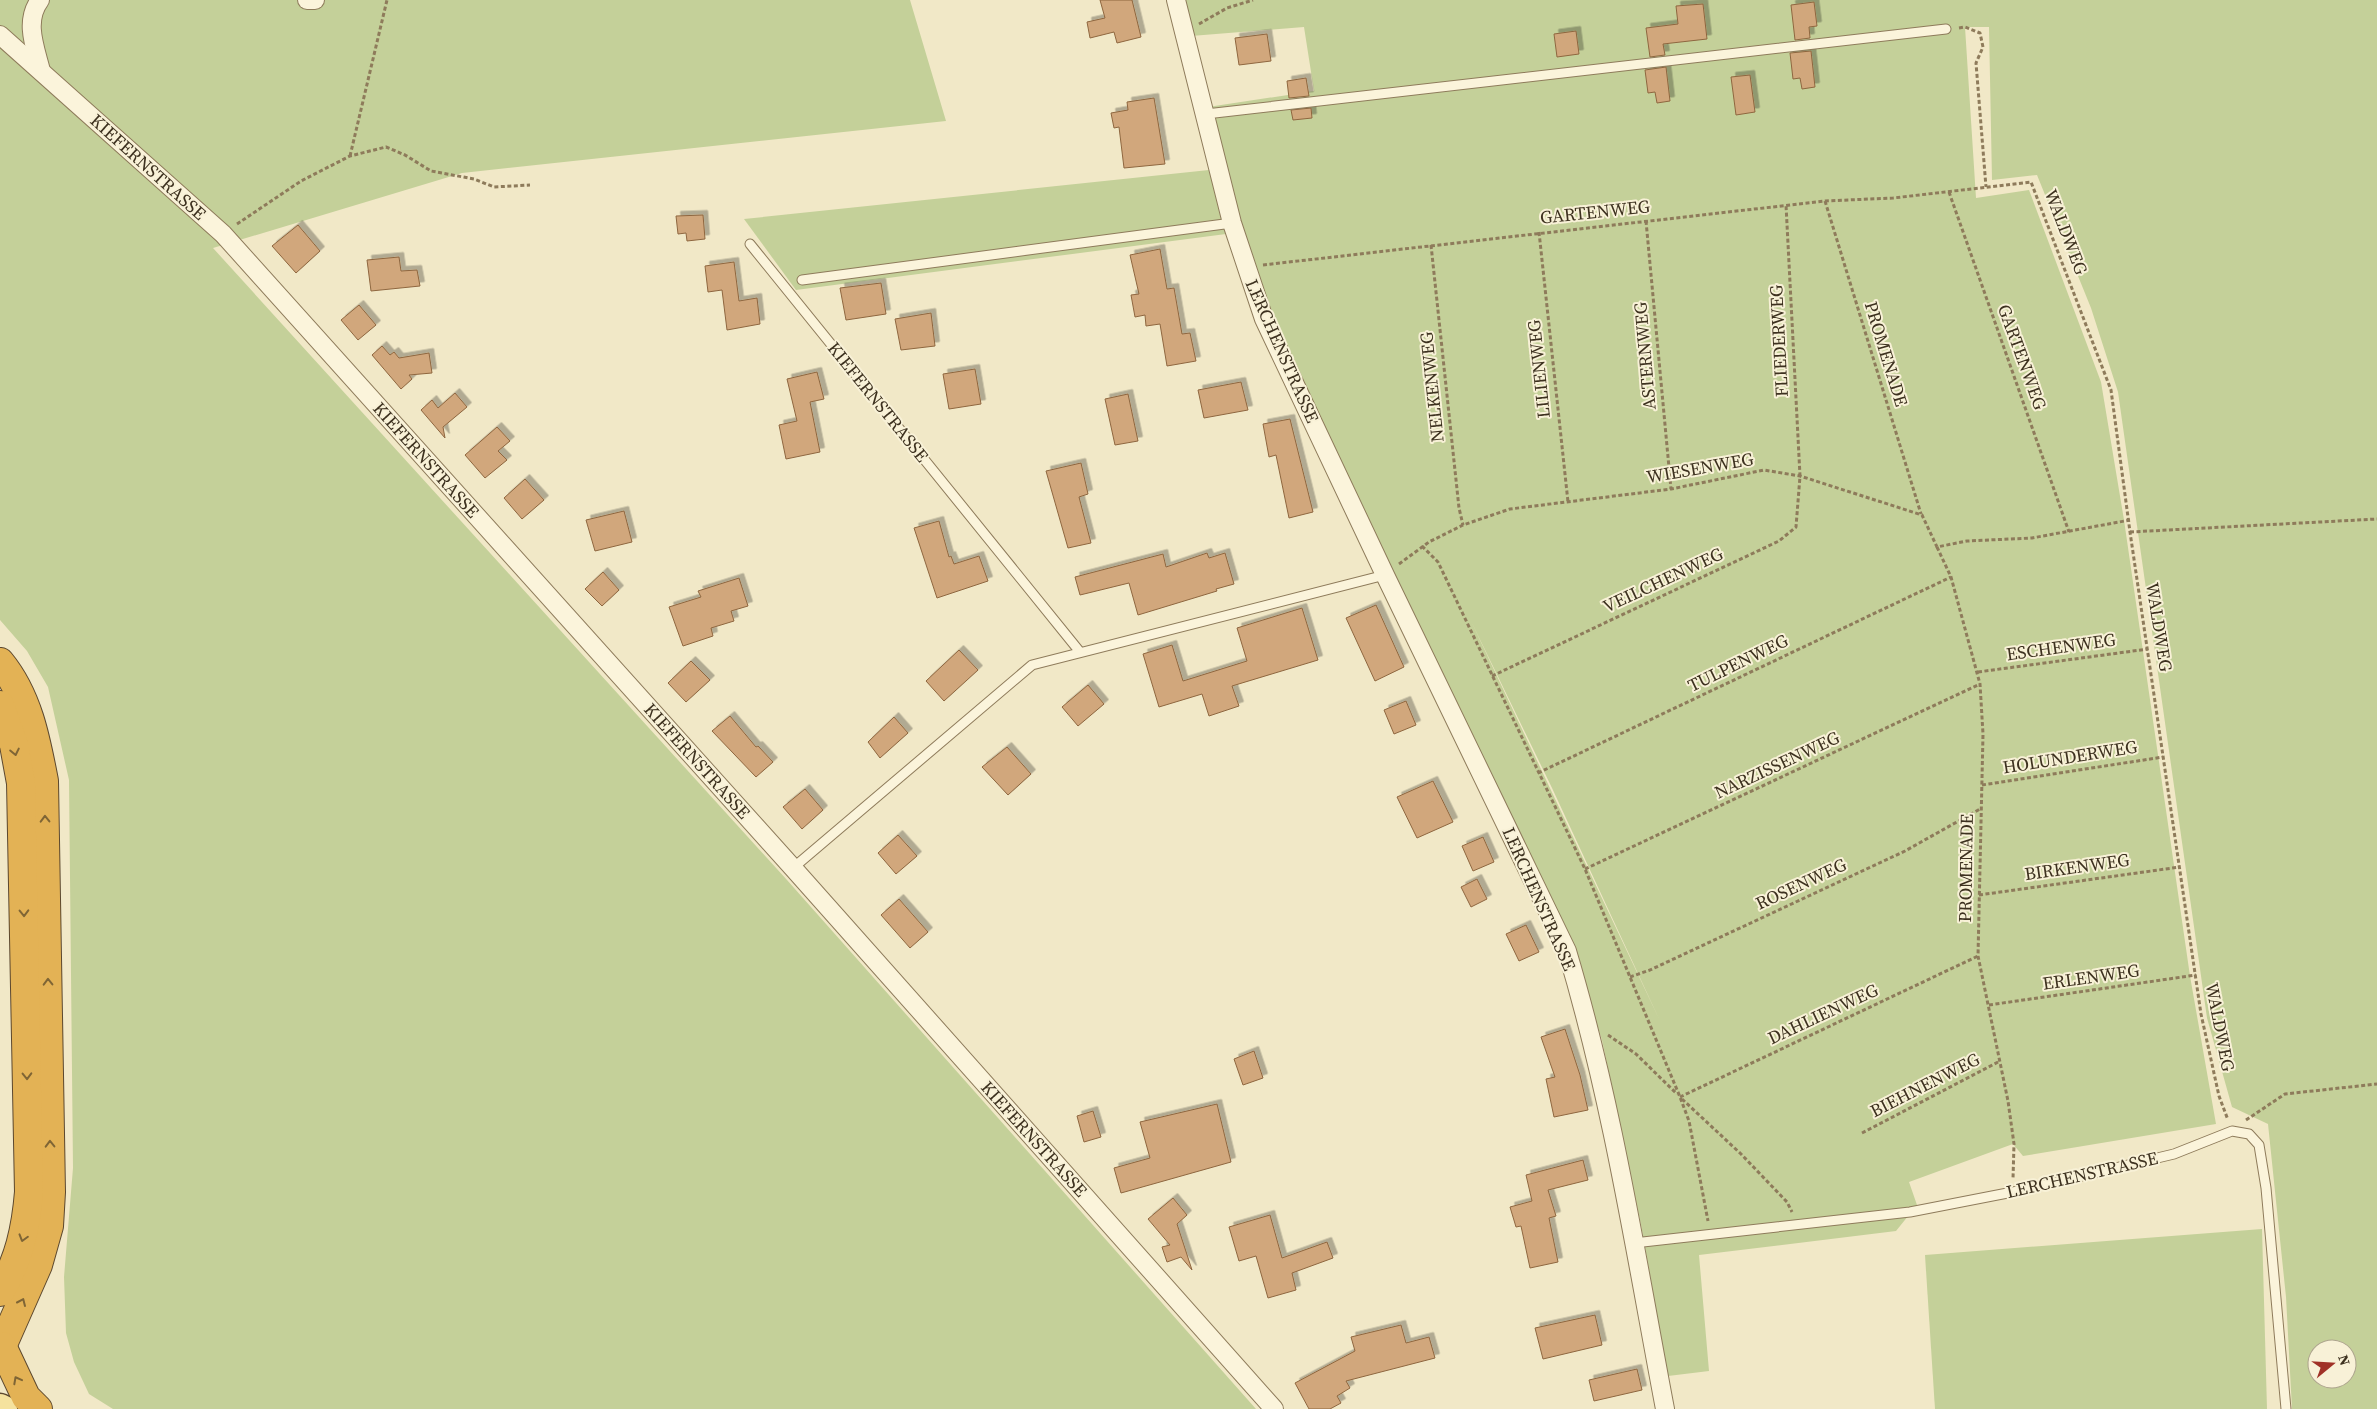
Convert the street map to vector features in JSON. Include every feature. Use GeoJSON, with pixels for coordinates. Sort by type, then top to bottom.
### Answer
{"type":"FeatureCollection","features":[{"type":"Feature","properties":{"kind":"highway"},"geometry":{"type":"LineString","coordinates":[[0,662],[8,672],[25,703],[37,740],[44,781],[51,1192],[49,1226],[38,1265],[1,1349],[26,1397],[38,1409]]}},
{"type":"Feature","properties":{"kind":"highway"},"geometry":{"type":"LineString","coordinates":[[0,705],[14,745],[22,783],[29,1192],[26,1225],[17,1258],[0,1292]]}},
{"type":"Feature","properties":{"kind":"main road"},"geometry":{"type":"LineString","coordinates":[[0,1407],[4,1409]]}},
{"type":"Feature","properties":{"kind":"street"},"geometry":{"type":"LineString","coordinates":[[40,0],[36,6],[31,26],[41,71]]}},
{"type":"Feature","properties":{"kind":"street"},"geometry":{"type":"LineString","coordinates":[[306,0],[315,0]]}},
{"type":"Feature","properties":{"kind":"street","name":"LERCHENSTRASSE"},"geometry":{"type":"LineString","coordinates":[[1176,0],[1232,223],[1245,267],[1264,319],[1385,575],[1567,951],[1604,1089],[1665,1409]]}},
{"type":"Feature","properties":{"kind":"street","name":"KIEFERNSTRASSE"},"geometry":{"type":"LineString","coordinates":[[0,35],[223,234],[794,868],[1274,1409]]}},
{"type":"Feature","properties":{"kind":"lane"},"geometry":{"type":"LineString","coordinates":[[1206,114],[1946,29]]}},
{"type":"Feature","properties":{"kind":"lane"},"geometry":{"type":"LineString","coordinates":[[802,280],[1232,223]]}},
{"type":"Feature","properties":{"kind":"lane","name":"KIEFERNSTRASSE"},"geometry":{"type":"LineString","coordinates":[[750,244],[1080,652]]}},
{"type":"Feature","properties":{"kind":"lane"},"geometry":{"type":"LineString","coordinates":[[794,868],[1032,665],[1385,575]]}},
{"type":"Feature","properties":{"kind":"lane"},"geometry":{"type":"LineString","coordinates":[[2232,1130],[2249,1134],[2259,1146],[2266,1188],[2286,1409]]}},
{"type":"Feature","properties":{"kind":"lane","name":"LERCHENSTRASSE"},"geometry":{"type":"LineString","coordinates":[[1634,1243],[1910,1212],[2013,1192],[2174,1154],[2232,1130]]}},
{"type":"Feature","properties":{"kind":"path"},"geometry":{"type":"LineString","coordinates":[[350,156],[386,0]]}},
{"type":"Feature","properties":{"kind":"path"},"geometry":{"type":"LineString","coordinates":[[1184,32],[1227,8],[1253,0]]}},
{"type":"Feature","properties":{"kind":"path"},"geometry":{"type":"LineString","coordinates":[[1946,29],[1965,27],[1980,33],[1983,47],[1976,64],[1986,187]]}},
{"type":"Feature","properties":{"kind":"path"},"geometry":{"type":"LineString","coordinates":[[223,234],[301,181],[350,156],[386,147],[405,155],[431,171],[474,179],[494,186],[530,184]]}},
{"type":"Feature","properties":{"kind":"path","name":"WALDWEG"},"geometry":{"type":"LineString","coordinates":[[1986,187],[2032,182],[2112,390],[2130,520],[2130,532],[2201,1014],[2219,1096],[2232,1130]]}},
{"type":"Feature","properties":{"kind":"path","name":"GARTENWEG"},"geometry":{"type":"LineString","coordinates":[[1245,267],[1646,220],[1825,201],[1894,198],[1986,187]]}},
{"type":"Feature","properties":{"kind":"path","name":"GARTENWEG"},"geometry":{"type":"LineString","coordinates":[[1949,192],[2069,532]]}},
{"type":"Feature","properties":{"kind":"path","name":"PROMENADE"},"geometry":{"type":"LineString","coordinates":[[1825,201],[1922,515]]}},
{"type":"Feature","properties":{"kind":"path","name":"FLIEDERWEG"},"geometry":{"type":"LineString","coordinates":[[1786,205],[1800,476]]}},
{"type":"Feature","properties":{"kind":"path","name":"ASTERNWEG"},"geometry":{"type":"LineString","coordinates":[[1646,220],[1671,489]]}},
{"type":"Feature","properties":{"kind":"path","name":"LILIENWEG"},"geometry":{"type":"LineString","coordinates":[[1539,232],[1568,502]]}},
{"type":"Feature","properties":{"kind":"path","name":"NELKENWEG"},"geometry":{"type":"LineString","coordinates":[[1431,245],[1459,508],[1463,525]]}},
{"type":"Feature","properties":{"kind":"path","name":"WIESENWEG"},"geometry":{"type":"LineString","coordinates":[[1385,575],[1422,546],[1463,525],[1510,509],[1671,489],[1764,470],[1800,476],[1922,515]]}},
{"type":"Feature","properties":{"kind":"path","name":"VEILCHENWEG"},"geometry":{"type":"LineString","coordinates":[[1492,676],[1779,540],[1796,527],[1800,476]]}},
{"type":"Feature","properties":{"kind":"path"},"geometry":{"type":"LineString","coordinates":[[1922,515],[1937,547],[1967,541],[2032,538],[2130,520]]}},
{"type":"Feature","properties":{"kind":"path"},"geometry":{"type":"LineString","coordinates":[[2130,532],[2377,519]]}},
{"type":"Feature","properties":{"kind":"path"},"geometry":{"type":"LineString","coordinates":[[1422,546],[1438,562],[1585,869],[1689,1121],[1711,1234]]}},
{"type":"Feature","properties":{"kind":"path","name":"PROMENADE"},"geometry":{"type":"LineString","coordinates":[[1937,547],[1950,577],[1980,684],[1983,734],[1978,956],[2000,1061],[2014,1144],[2013,1192]]}},
{"type":"Feature","properties":{"kind":"path","name":"TULPENWEG"},"geometry":{"type":"LineString","coordinates":[[1538,773],[1950,577]]}},
{"type":"Feature","properties":{"kind":"path","name":"ESCHENWEG"},"geometry":{"type":"LineString","coordinates":[[1978,672],[2148,649]]}},
{"type":"Feature","properties":{"kind":"path","name":"NARZISSENWEG"},"geometry":{"type":"LineString","coordinates":[[1585,869],[1980,684]]}},
{"type":"Feature","properties":{"kind":"path","name":"HOLUNDERWEG"},"geometry":{"type":"LineString","coordinates":[[1982,785],[2163,757]]}},
{"type":"Feature","properties":{"kind":"path","name":"ROSENWEG"},"geometry":{"type":"LineString","coordinates":[[1630,977],[1650,970],[1905,851],[1981,808]]}},
{"type":"Feature","properties":{"kind":"path","name":"BIRKENWEG"},"geometry":{"type":"LineString","coordinates":[[1979,895],[2180,867]]}},
{"type":"Feature","properties":{"kind":"path","name":"DAHLIENWEG"},"geometry":{"type":"LineString","coordinates":[[1680,1097],[1978,956]]}},
{"type":"Feature","properties":{"kind":"path","name":"ERLENWEG"},"geometry":{"type":"LineString","coordinates":[[1989,1005],[2196,976]]}},
{"type":"Feature","properties":{"kind":"path"},"geometry":{"type":"LineString","coordinates":[[1587,1020],[1636,1054],[1742,1154],[1787,1202],[1800,1224]]}},
{"type":"Feature","properties":{"kind":"path","name":"BIEHNENWEG"},"geometry":{"type":"LineString","coordinates":[[1862,1133],[2000,1061]]}},
{"type":"Feature","properties":{"kind":"path"},"geometry":{"type":"LineString","coordinates":[[2232,1130],[2285,1094],[2377,1084]]}},
{"type":"Feature","properties":{"kind":"green space"},"geometry":{"type":"Polygon","coordinates":[[[0,0],[910,0],[946,121],[462,173],[213,248],[787,880],[1256,1409],[113,1409],[89,1394],[74,1362],[66,1333],[64,1277],[73,1168],[69,780],[48,687],[27,651],[0,620],[0,0]]]}},
{"type":"Feature","properties":{"kind":"green space"},"geometry":{"type":"Polygon","coordinates":[[[1182,0],[2377,0],[2377,1409],[2292,1409],[2286,1297],[2268,1124],[2232,1107],[2207,1018],[2118,392],[2091,308],[2037,175],[1992,180],[1989,27],[1965,27],[1976,198],[2029,190],[2101,382],[2124,520],[2190,976],[2216,1124],[2023,1156],[2013,1144],[1909,1182],[1917,1205],[1896,1231],[1699,1255],[1709,1371],[1668,1376],[1641,1225],[1602,1040],[1573,951],[1272,320],[1247,258],[1208,107],[1314,91],[1304,27],[1191,36],[1182,0]],[[1471,621],[1660,1021],[1552,788],[1471,621]]]}},
{"type":"Feature","properties":{"kind":"green space"},"geometry":{"type":"Polygon","coordinates":[[[1209,170],[1226,234],[796,290],[744,219],[1209,170]]]}},
{"type":"Feature","properties":{"kind":"green space"},"geometry":{"type":"Polygon","coordinates":[[[2262,1229],[2267,1409],[1935,1409],[1925,1255],[2262,1229]]]}},
{"type":"Feature","properties":{"kind":"building"},"geometry":{"type":"Polygon","coordinates":[[[1100,0],[1132,0],[1141,37],[1117,43],[1114,32],[1090,38],[1087,22],[1105,18],[1100,0]]]}},
{"type":"Feature","properties":{"kind":"building"},"geometry":{"type":"Polygon","coordinates":[[[1814,2],[1817,26],[1809,27],[1810,38],[1795,40],[1791,5],[1814,2]]]}},
{"type":"Feature","properties":{"kind":"building"},"geometry":{"type":"Polygon","coordinates":[[[1703,4],[1707,39],[1663,44],[1665,55],[1650,57],[1646,28],[1678,24],[1676,6],[1703,4]]]}},
{"type":"Feature","properties":{"kind":"building"},"geometry":{"type":"Polygon","coordinates":[[[1576,31],[1579,54],[1557,57],[1554,34],[1576,31]]]}},
{"type":"Feature","properties":{"kind":"building"},"geometry":{"type":"Polygon","coordinates":[[[1267,34],[1271,61],[1239,65],[1235,38],[1267,34]]]}},
{"type":"Feature","properties":{"kind":"building"},"geometry":{"type":"Polygon","coordinates":[[[1811,51],[1815,87],[1802,89],[1800,78],[1793,79],[1790,53],[1811,51]]]}},
{"type":"Feature","properties":{"kind":"building"},"geometry":{"type":"Polygon","coordinates":[[[1666,67],[1670,101],[1657,103],[1655,92],[1648,93],[1645,70],[1666,67]]]}},
{"type":"Feature","properties":{"kind":"building"},"geometry":{"type":"Polygon","coordinates":[[[1750,75],[1755,112],[1736,115],[1731,77],[1750,75]]]}},
{"type":"Feature","properties":{"kind":"building"},"geometry":{"type":"Polygon","coordinates":[[[1306,78],[1309,96],[1289,98],[1287,81],[1306,78]]]}},
{"type":"Feature","properties":{"kind":"building"},"geometry":{"type":"Polygon","coordinates":[[[1154,98],[1165,164],[1124,168],[1119,127],[1114,128],[1111,113],[1128,110],[1127,102],[1154,98]]]}},
{"type":"Feature","properties":{"kind":"building"},"geometry":{"type":"Polygon","coordinates":[[[1311,108],[1312,118],[1293,120],[1291,110],[1311,108]]]}},
{"type":"Feature","properties":{"kind":"building"},"geometry":{"type":"Polygon","coordinates":[[[703,215],[705,239],[687,241],[686,233],[678,234],[676,216],[703,215]]]}},
{"type":"Feature","properties":{"kind":"building"},"geometry":{"type":"Polygon","coordinates":[[[298,225],[320,251],[296,273],[272,246],[298,225]]]}},
{"type":"Feature","properties":{"kind":"building"},"geometry":{"type":"Polygon","coordinates":[[[1160,249],[1167,289],[1174,288],[1182,334],[1190,333],[1196,361],[1167,366],[1160,324],[1146,326],[1145,315],[1135,317],[1131,295],[1139,294],[1130,255],[1160,249]]]}},
{"type":"Feature","properties":{"kind":"building"},"geometry":{"type":"Polygon","coordinates":[[[399,257],[401,271],[417,270],[420,286],[371,291],[367,260],[399,257]]]}},
{"type":"Feature","properties":{"kind":"building"},"geometry":{"type":"Polygon","coordinates":[[[734,262],[739,301],[757,298],[760,324],[727,330],[722,290],[708,292],[705,266],[734,262]]]}},
{"type":"Feature","properties":{"kind":"building"},"geometry":{"type":"Polygon","coordinates":[[[881,283],[886,314],[846,320],[840,288],[881,283]]]}},
{"type":"Feature","properties":{"kind":"building"},"geometry":{"type":"Polygon","coordinates":[[[359,305],[376,325],[358,340],[341,320],[359,305]]]}},
{"type":"Feature","properties":{"kind":"building"},"geometry":{"type":"Polygon","coordinates":[[[931,313],[935,346],[901,350],[895,319],[931,313]]]}},
{"type":"Feature","properties":{"kind":"building"},"geometry":{"type":"Polygon","coordinates":[[[382,346],[390,355],[394,352],[399,358],[429,353],[432,373],[409,375],[412,379],[401,389],[372,355],[382,346]]]}},
{"type":"Feature","properties":{"kind":"building"},"geometry":{"type":"Polygon","coordinates":[[[975,369],[981,404],[949,409],[943,374],[975,369]]]}},
{"type":"Feature","properties":{"kind":"building"},"geometry":{"type":"Polygon","coordinates":[[[817,372],[824,399],[810,402],[820,452],[786,459],[779,425],[797,421],[787,379],[817,372]]]}},
{"type":"Feature","properties":{"kind":"building"},"geometry":{"type":"Polygon","coordinates":[[[1241,382],[1248,410],[1204,418],[1198,390],[1241,382]]]}},
{"type":"Feature","properties":{"kind":"building"},"geometry":{"type":"Polygon","coordinates":[[[455,393],[467,407],[443,427],[445,438],[421,410],[432,400],[438,408],[455,393]]]}},
{"type":"Feature","properties":{"kind":"building"},"geometry":{"type":"Polygon","coordinates":[[[1128,394],[1138,441],[1115,445],[1105,399],[1128,394]]]}},
{"type":"Feature","properties":{"kind":"building"},"geometry":{"type":"Polygon","coordinates":[[[1290,419],[1313,512],[1289,518],[1276,455],[1269,457],[1263,424],[1290,419]]]}},
{"type":"Feature","properties":{"kind":"building"},"geometry":{"type":"Polygon","coordinates":[[[497,427],[510,441],[498,451],[507,460],[485,478],[465,455],[497,427]]]}},
{"type":"Feature","properties":{"kind":"building"},"geometry":{"type":"Polygon","coordinates":[[[1081,463],[1088,494],[1079,497],[1091,543],[1068,548],[1046,471],[1081,463]]]}},
{"type":"Feature","properties":{"kind":"building"},"geometry":{"type":"Polygon","coordinates":[[[525,479],[544,500],[522,519],[504,498],[525,479]]]}},
{"type":"Feature","properties":{"kind":"building"},"geometry":{"type":"Polygon","coordinates":[[[624,511],[632,542],[595,551],[586,520],[624,511]]]}},
{"type":"Feature","properties":{"kind":"building"},"geometry":{"type":"Polygon","coordinates":[[[939,521],[949,557],[951,556],[954,564],[979,556],[988,581],[937,598],[914,528],[939,521]]]}},
{"type":"Feature","properties":{"kind":"building"},"geometry":{"type":"Polygon","coordinates":[[[1207,553],[1209,558],[1225,553],[1234,584],[1138,615],[1129,583],[1080,595],[1075,577],[1163,554],[1166,567],[1207,553]]]}},
{"type":"Feature","properties":{"kind":"building"},"geometry":{"type":"Polygon","coordinates":[[[603,572],[619,590],[602,606],[585,589],[603,572]]]}},
{"type":"Feature","properties":{"kind":"building"},"geometry":{"type":"Polygon","coordinates":[[[739,578],[748,606],[731,611],[734,621],[711,628],[713,636],[683,646],[669,607],[701,597],[698,591],[739,578]]]}},
{"type":"Feature","properties":{"kind":"building"},"geometry":{"type":"Polygon","coordinates":[[[1376,605],[1404,667],[1375,681],[1346,618],[1376,605]]]}},
{"type":"Feature","properties":{"kind":"building"},"geometry":{"type":"Polygon","coordinates":[[[1302,608],[1318,660],[1232,686],[1239,706],[1209,716],[1202,694],[1159,707],[1143,654],[1172,645],[1183,681],[1247,661],[1237,628],[1302,608]]]}},
{"type":"Feature","properties":{"kind":"building"},"geometry":{"type":"Polygon","coordinates":[[[959,650],[978,670],[944,701],[926,681],[959,650]]]}},
{"type":"Feature","properties":{"kind":"building"},"geometry":{"type":"Polygon","coordinates":[[[691,661],[710,680],[686,702],[668,683],[691,661]]]}},
{"type":"Feature","properties":{"kind":"building"},"geometry":{"type":"Polygon","coordinates":[[[1088,685],[1104,704],[1078,726],[1062,707],[1088,685]]]}},
{"type":"Feature","properties":{"kind":"building"},"geometry":{"type":"Polygon","coordinates":[[[1406,701],[1416,725],[1394,734],[1384,710],[1406,701]]]}},
{"type":"Feature","properties":{"kind":"building"},"geometry":{"type":"Polygon","coordinates":[[[730,716],[756,747],[758,746],[773,762],[756,777],[712,731],[730,716]]]}},
{"type":"Feature","properties":{"kind":"building"},"geometry":{"type":"Polygon","coordinates":[[[894,717],[908,733],[880,758],[868,742],[894,717]]]}},
{"type":"Feature","properties":{"kind":"building"},"geometry":{"type":"Polygon","coordinates":[[[1007,747],[1031,774],[1008,795],[982,767],[1007,747]]]}},
{"type":"Feature","properties":{"kind":"building"},"geometry":{"type":"Polygon","coordinates":[[[1433,781],[1453,822],[1417,838],[1397,797],[1433,781]]]}},
{"type":"Feature","properties":{"kind":"building"},"geometry":{"type":"Polygon","coordinates":[[[805,789],[823,810],[802,829],[783,807],[805,789]]]}},
{"type":"Feature","properties":{"kind":"building"},"geometry":{"type":"Polygon","coordinates":[[[898,835],[917,856],[896,874],[878,853],[898,835]]]}},
{"type":"Feature","properties":{"kind":"building"},"geometry":{"type":"Polygon","coordinates":[[[1483,837],[1494,862],[1473,871],[1462,846],[1483,837]]]}},
{"type":"Feature","properties":{"kind":"building"},"geometry":{"type":"Polygon","coordinates":[[[1477,879],[1487,899],[1471,907],[1461,887],[1477,879]]]}},
{"type":"Feature","properties":{"kind":"building"},"geometry":{"type":"Polygon","coordinates":[[[899,899],[928,932],[910,948],[881,915],[899,899]]]}},
{"type":"Feature","properties":{"kind":"building"},"geometry":{"type":"Polygon","coordinates":[[[1526,925],[1539,952],[1519,961],[1506,934],[1526,925]]]}},
{"type":"Feature","properties":{"kind":"building"},"geometry":{"type":"Polygon","coordinates":[[[1565,1029],[1580,1075],[1588,1110],[1554,1117],[1546,1079],[1555,1077],[1541,1037],[1565,1029]]]}},
{"type":"Feature","properties":{"kind":"building"},"geometry":{"type":"Polygon","coordinates":[[[1254,1051],[1263,1078],[1243,1085],[1234,1059],[1254,1051]]]}},
{"type":"Feature","properties":{"kind":"building"},"geometry":{"type":"Polygon","coordinates":[[[1217,1104],[1231,1162],[1121,1193],[1114,1168],[1150,1158],[1140,1122],[1217,1104]]]}},
{"type":"Feature","properties":{"kind":"building"},"geometry":{"type":"Polygon","coordinates":[[[1093,1111],[1101,1137],[1084,1142],[1077,1116],[1093,1111]]]}},
{"type":"Feature","properties":{"kind":"building"},"geometry":{"type":"Polygon","coordinates":[[[1583,1160],[1588,1180],[1548,1190],[1556,1216],[1549,1218],[1558,1262],[1530,1268],[1521,1226],[1516,1227],[1510,1207],[1532,1201],[1526,1175],[1583,1160]]]}},
{"type":"Feature","properties":{"kind":"building"},"geometry":{"type":"Polygon","coordinates":[[[1173,1198],[1187,1215],[1177,1224],[1192,1270],[1181,1257],[1167,1262],[1162,1247],[1170,1245],[1148,1219],[1173,1198]]]}},
{"type":"Feature","properties":{"kind":"building"},"geometry":{"type":"Polygon","coordinates":[[[1270,1215],[1282,1258],[1327,1242],[1333,1258],[1292,1273],[1296,1290],[1268,1298],[1256,1256],[1239,1261],[1229,1227],[1270,1215]]]}},
{"type":"Feature","properties":{"kind":"building"},"geometry":{"type":"Polygon","coordinates":[[[1595,1315],[1602,1345],[1543,1359],[1535,1328],[1595,1315]]]}},
{"type":"Feature","properties":{"kind":"building"},"geometry":{"type":"Polygon","coordinates":[[[1401,1325],[1406,1343],[1429,1337],[1435,1358],[1346,1381],[1350,1388],[1337,1396],[1341,1403],[1330,1409],[1309,1409],[1295,1383],[1355,1351],[1351,1337],[1401,1325]]]}},
{"type":"Feature","properties":{"kind":"building"},"geometry":{"type":"Polygon","coordinates":[[[1637,1369],[1642,1390],[1594,1401],[1589,1380],[1637,1369]]]}}]}
